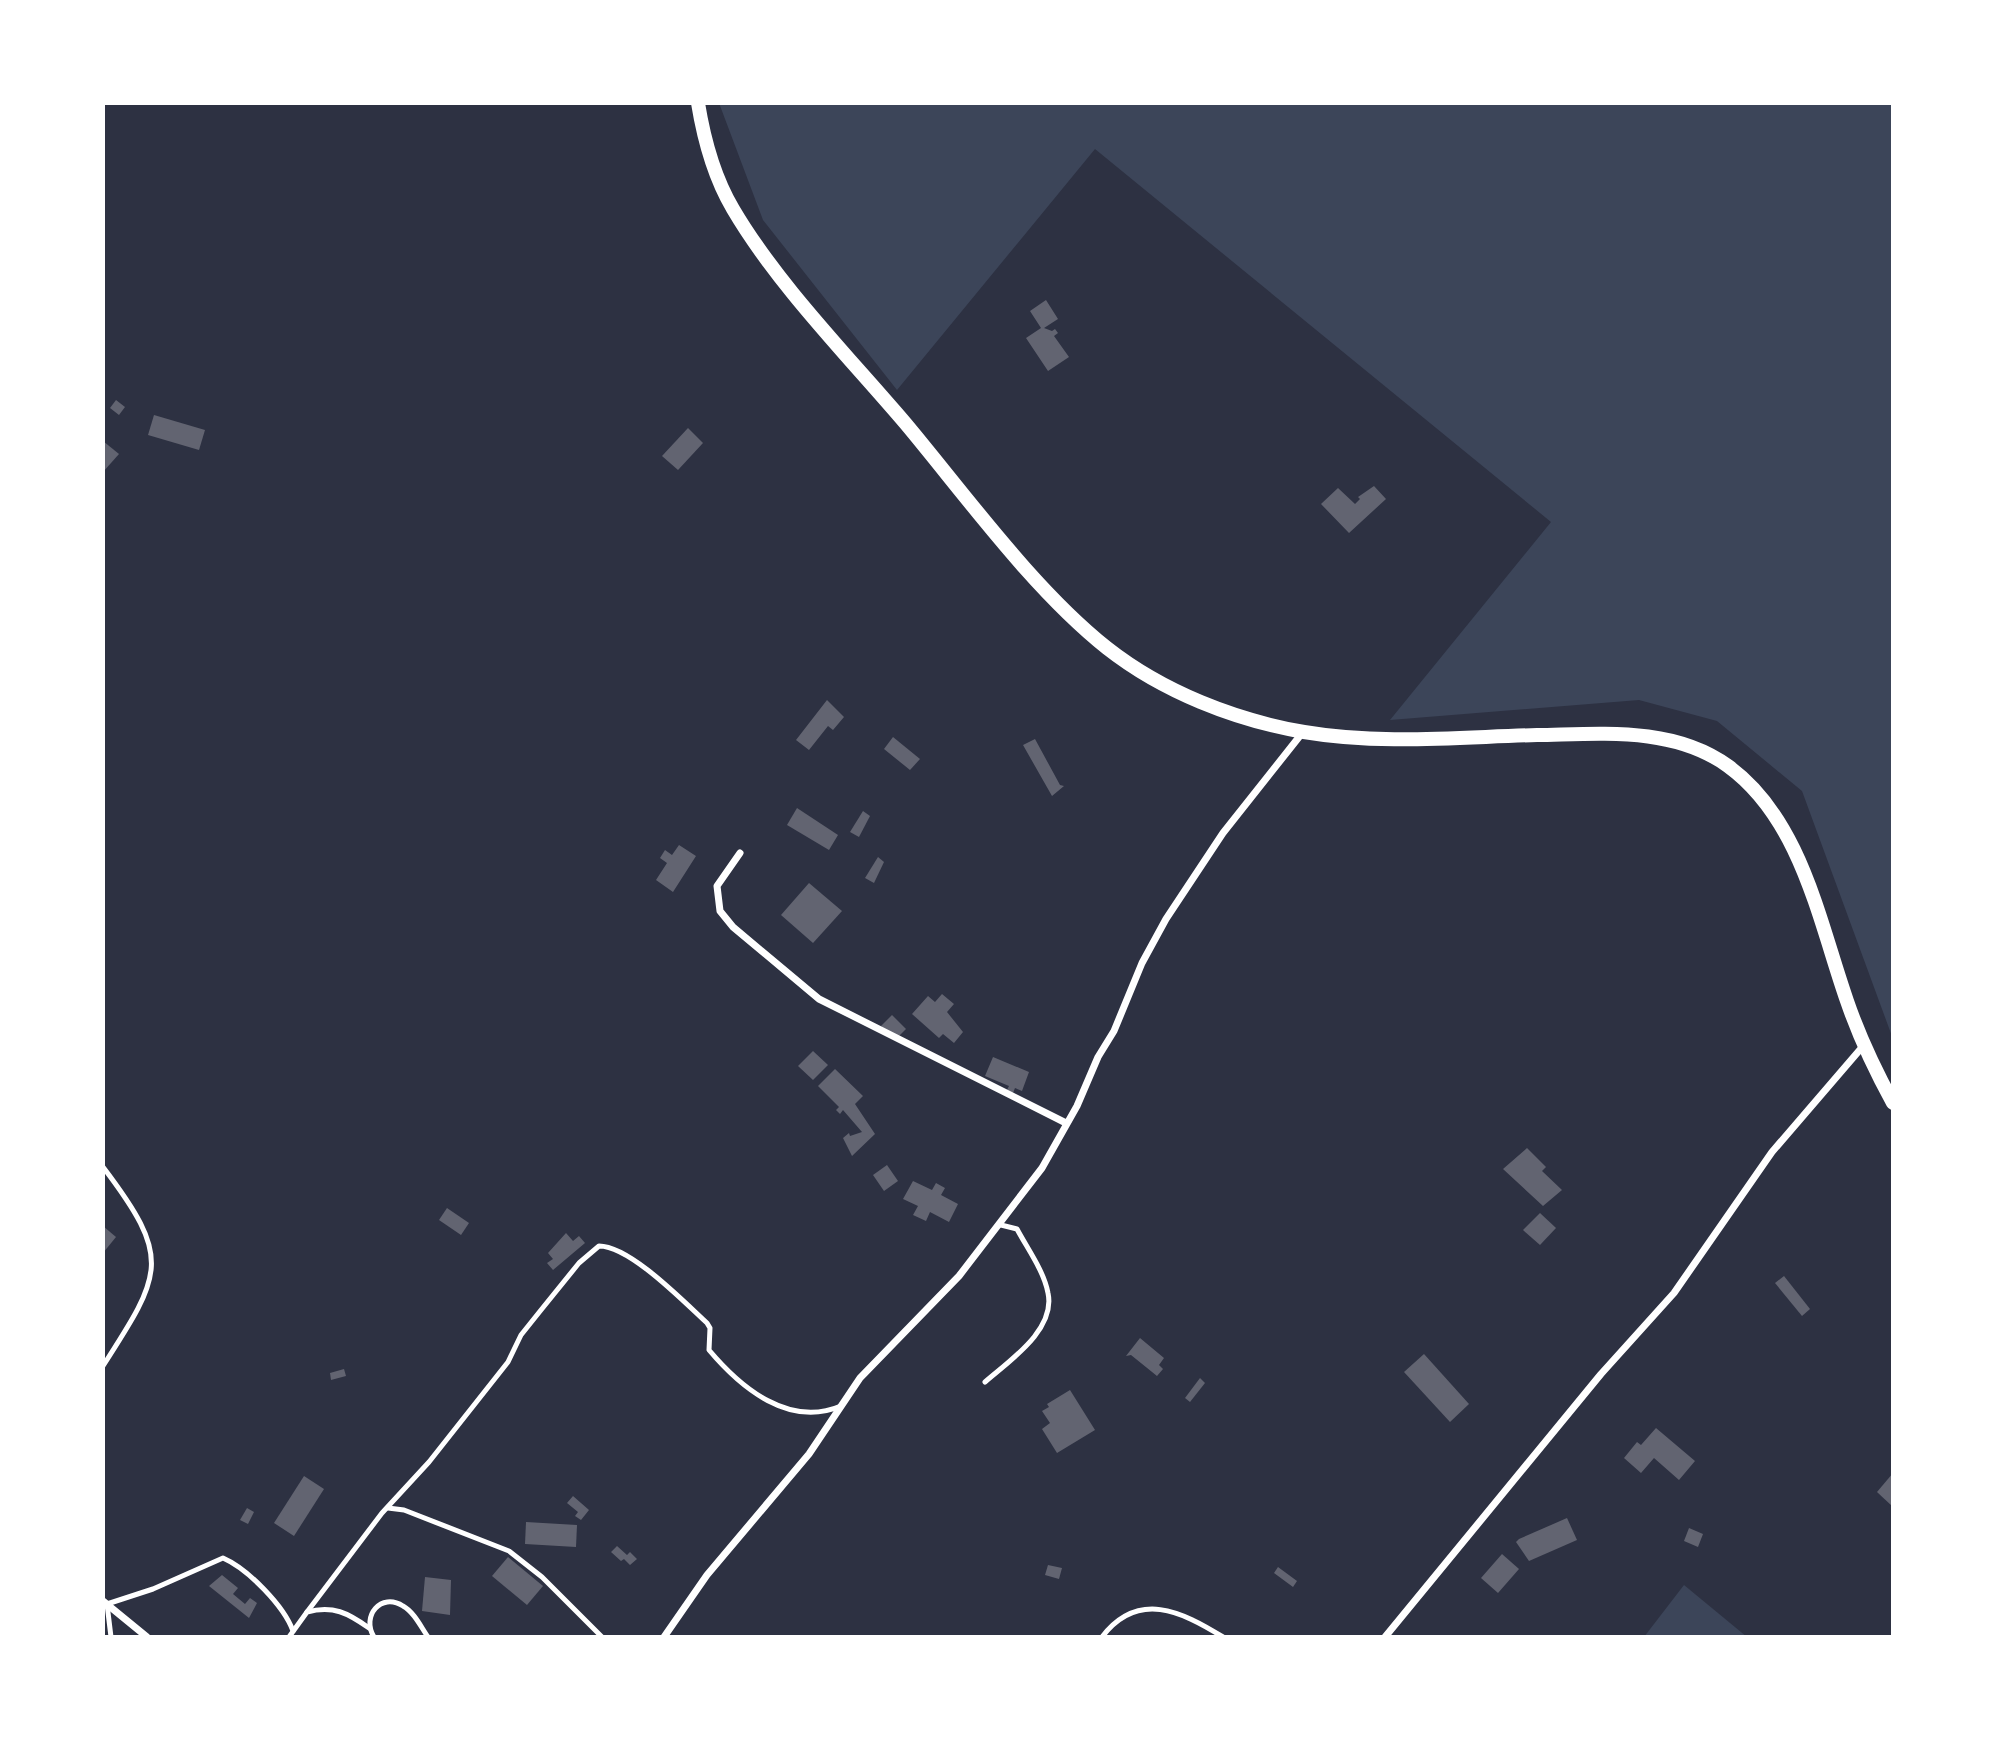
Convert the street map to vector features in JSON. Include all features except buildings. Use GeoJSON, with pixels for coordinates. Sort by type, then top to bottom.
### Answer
{"type":"FeatureCollection","features":[{"type":"Feature","properties":{"kind":"main road"},"geometry":{"type":"LineString","coordinates":[[698,103],[719,182],[755,242],[1023,562],[1080,624],[1109,649],[1173,689],[1242,717],[1303,732],[1383,738],[1643,735],[1686,744],[1710,754],[1747,782],[1765,802],[1791,843],[1864,1045],[1893,1103]]}},
{"type":"Feature","properties":{"kind":"street"},"geometry":{"type":"LineString","coordinates":[[664,1637],[707,1575],[809,1454],[860,1378],[959,1276],[1001,1225],[1042,1168],[1114,1031],[1142,963],[1166,919],[1223,832],[1303,732]]}},
{"type":"Feature","properties":{"kind":"street"},"geometry":{"type":"LineString","coordinates":[[740,853],[717,886],[720,911],[743,936],[819,999],[1066,1123]]}},
{"type":"Feature","properties":{"kind":"street"},"geometry":{"type":"LineString","coordinates":[[1385,1637],[1601,1374],[1674,1293],[1772,1152],[1864,1045]]}},
{"type":"Feature","properties":{"kind":"street"},"geometry":{"type":"LineString","coordinates":[[105,1603],[146,1637]]}},
{"type":"Feature","properties":{"kind":"lane"},"geometry":{"type":"LineString","coordinates":[[103,1167],[142,1221],[152,1248],[154,1269],[147,1290],[103,1366]]}},
{"type":"Feature","properties":{"kind":"lane"},"geometry":{"type":"LineString","coordinates":[[985,1382],[1042,1327],[1049,1294],[1017,1229],[1001,1225]]}},
{"type":"Feature","properties":{"kind":"lane"},"geometry":{"type":"LineString","coordinates":[[291,1634],[388,1508],[429,1462],[508,1362],[522,1335],[542,1309],[579,1264],[599,1247],[614,1249],[631,1259],[707,1323],[710,1328],[709,1350],[760,1397],[774,1405],[814,1414],[841,1406]]}},
{"type":"Feature","properties":{"kind":"lane"},"geometry":{"type":"LineString","coordinates":[[388,1508],[404,1510],[509,1551],[542,1577],[602,1637]]}},
{"type":"Feature","properties":{"kind":"lane"},"geometry":{"type":"LineString","coordinates":[[111,1637],[105,1603],[153,1589],[223,1558],[274,1600],[288,1616],[291,1634]]}},
{"type":"Feature","properties":{"kind":"lane"},"geometry":{"type":"LineString","coordinates":[[369,1628],[371,1614],[380,1603],[388,1601],[407,1607],[428,1637]]}},
{"type":"Feature","properties":{"kind":"lane"},"geometry":{"type":"LineString","coordinates":[[307,1612],[326,1607],[338,1609],[369,1628],[374,1637]]}},
{"type":"Feature","properties":{"kind":"lane"},"geometry":{"type":"LineString","coordinates":[[1102,1637],[1119,1618],[1142,1609],[1164,1608],[1200,1623],[1223,1637]]}},
{"type":"Feature","properties":{"kind":"shaded area"},"geometry":{"type":"Polygon","coordinates":[[[719,103],[1893,103],[1893,1039],[1802,791],[1717,721],[1639,700],[1390,720],[1551,522],[1095,149],[897,390],[763,220],[719,103]]]}},
{"type":"Feature","properties":{"kind":"shaded area"},"geometry":{"type":"Polygon","coordinates":[[[1684,1585],[1747,1637],[1644,1637],[1684,1585]]]}}]}
